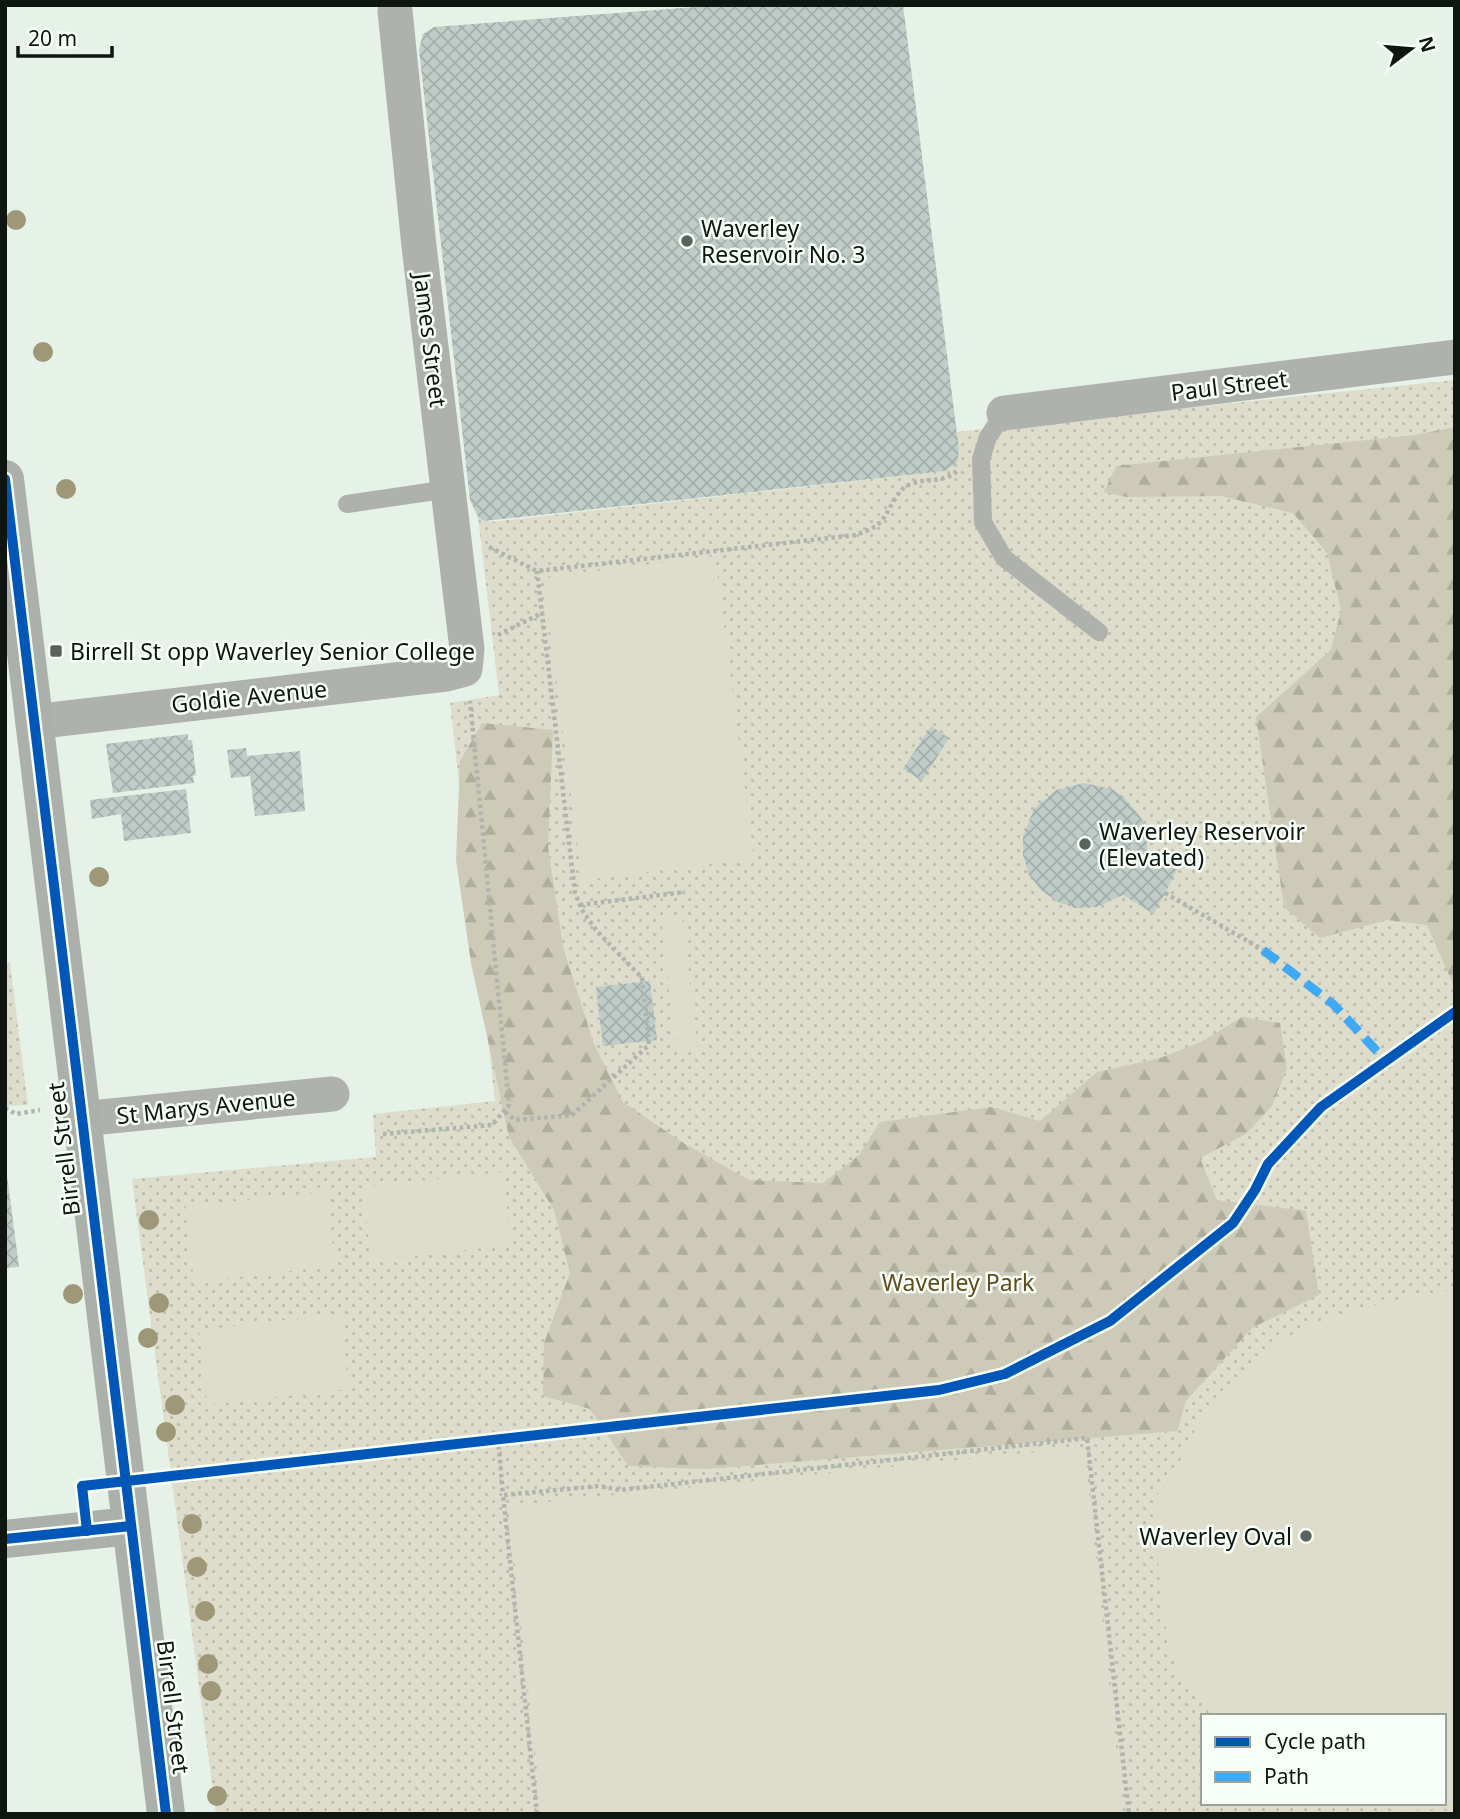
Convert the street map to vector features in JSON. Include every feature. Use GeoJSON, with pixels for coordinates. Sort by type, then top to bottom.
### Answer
{"type":"FeatureCollection","features":[{"type":"Feature","properties":{"kind":"main road","name":"Birrell Street"},"geometry":{"type":"LineString","coordinates":[[5,479],[166,1814]]}},
{"type":"Feature","properties":{"kind":"main road"},"geometry":{"type":"LineString","coordinates":[[5,1539],[131,1526]]}},
{"type":"Feature","properties":{"kind":"street","name":"James Street"},"geometry":{"type":"LineString","coordinates":[[395,11],[419,246],[467,649],[467,685]]}},
{"type":"Feature","properties":{"kind":"street","name":"Paul Street"},"geometry":{"type":"LineString","coordinates":[[996,425],[1455,357]]}},
{"type":"Feature","properties":{"kind":"street","name":"Goldie Avenue"},"geometry":{"type":"LineString","coordinates":[[33,722],[446,674],[467,685]]}},
{"type":"Feature","properties":{"kind":"street","name":"St Marys Avenue"},"geometry":{"type":"LineString","coordinates":[[81,1119],[332,1094]]}},
{"type":"Feature","properties":{"kind":"lane"},"geometry":{"type":"LineString","coordinates":[[996,425],[981,459],[979,484],[983,522],[1004,558],[1099,632]]}},
{"type":"Feature","properties":{"kind":"lane"},"geometry":{"type":"LineString","coordinates":[[346,504],[449,489]]}},
{"type":"Feature","properties":{"kind":"path"},"geometry":{"type":"LineString","coordinates":[[454,530],[537,570],[856,535],[876,526],[889,511],[899,491],[911,484],[947,480],[996,425]]}},
{"type":"Feature","properties":{"kind":"path"},"geometry":{"type":"LineString","coordinates":[[505,1112],[515,1121],[572,1115],[649,1045],[642,978],[596,930],[575,893],[537,570]]}},
{"type":"Feature","properties":{"kind":"path"},"geometry":{"type":"LineString","coordinates":[[494,637],[542,613]]}},
{"type":"Feature","properties":{"kind":"path"},"geometry":{"type":"LineString","coordinates":[[383,1134],[492,1125],[505,1112],[510,1092],[467,685]]}},
{"type":"Feature","properties":{"kind":"path"},"geometry":{"type":"LineString","coordinates":[[580,905],[685,892]]}},
{"type":"Feature","properties":{"kind":"path"},"geometry":{"type":"LineString","coordinates":[[1165,893],[1263,950]]}},
{"type":"Feature","properties":{"kind":"path"},"geometry":{"type":"LineString","coordinates":[[5,1108],[16,1114],[40,1110]]}},
{"type":"Feature","properties":{"kind":"path"},"geometry":{"type":"LineString","coordinates":[[484,1440],[511,1437]]}},
{"type":"Feature","properties":{"kind":"path"},"geometry":{"type":"LineString","coordinates":[[503,1495],[600,1486],[620,1490],[1087,1438],[1129,1814]]}},
{"type":"Feature","properties":{"kind":"path"},"geometry":{"type":"LineString","coordinates":[[498,1439],[537,1814]]}},
{"type":"Feature","properties":{"kind":"green space","name":"Waverley Park"},"geometry":{"type":"Polygon","coordinates":[[[1455,380],[1455,1814],[216,1814],[132,1179],[376,1157],[373,1114],[495,1101],[450,703],[499,695],[478,517],[490,522],[945,471],[957,463],[956,432],[1455,380]]]}},
{"type":"Feature","properties":{"kind":"green space"},"geometry":{"type":"Polygon","coordinates":[[[1455,427],[1455,989],[1427,925],[1387,920],[1320,938],[1284,907],[1256,717],[1331,650],[1341,610],[1327,553],[1293,513],[1221,496],[1126,497],[1104,492],[1116,466],[1415,435],[1455,427]]]}},
{"type":"Feature","properties":{"kind":"green space"},"geometry":{"type":"Polygon","coordinates":[[[715,556],[754,859],[582,880],[543,578],[715,556]]]}},
{"type":"Feature","properties":{"kind":"green space"},"geometry":{"type":"Polygon","coordinates":[[[482,723],[553,730],[548,846],[563,947],[594,1044],[623,1102],[685,1144],[749,1180],[823,1183],[859,1155],[880,1122],[991,1107],[1040,1121],[1097,1072],[1160,1058],[1201,1042],[1242,1017],[1280,1023],[1287,1068],[1272,1106],[1246,1134],[1200,1158],[1217,1200],[1306,1211],[1319,1295],[1252,1328],[1186,1401],[1177,1431],[707,1469],[628,1466],[590,1409],[543,1396],[544,1343],[570,1273],[554,1210],[509,1137],[471,963],[456,860],[460,761],[482,723]]]}},
{"type":"Feature","properties":{"kind":"green space"},"geometry":{"type":"Polygon","coordinates":[[[682,914],[698,1049],[676,1051],[661,916],[682,914]]]}},
{"type":"Feature","properties":{"kind":"green space"},"geometry":{"type":"Polygon","coordinates":[[[5,963],[10,963],[28,1105],[5,1106],[5,963]]]}},
{"type":"Feature","properties":{"kind":"green space"},"geometry":{"type":"Polygon","coordinates":[[[503,1172],[511,1245],[371,1261],[363,1187],[503,1172]]]}},
{"type":"Feature","properties":{"kind":"green space"},"geometry":{"type":"Polygon","coordinates":[[[327,1191],[335,1266],[194,1282],[185,1207],[327,1191]]]}},
{"type":"Feature","properties":{"kind":"green space","name":"Waverley Oval"},"geometry":{"type":"Polygon","coordinates":[[[1455,1289],[1455,1808],[1405,1811],[1369,1805],[1446,1805],[1446,1714],[1210,1714],[1179,1672],[1164,1612],[1154,1499],[1174,1474],[1198,1426],[1254,1362],[1281,1342],[1309,1326],[1373,1305],[1455,1289]]]}},
{"type":"Feature","properties":{"kind":"green space"},"geometry":{"type":"Polygon","coordinates":[[[340,1314],[349,1389],[207,1405],[199,1330],[340,1314]]]}},
{"type":"Feature","properties":{"kind":"green space"},"geometry":{"type":"Polygon","coordinates":[[[1084,1447],[1123,1811],[542,1814],[508,1506],[1084,1447]]]}},
{"type":"Feature","properties":{"kind":"building","name":"Waverley Reservoir No. 3"},"geometry":{"type":"Polygon","coordinates":[[[722,5],[903,5],[959,450],[957,463],[945,471],[484,521],[478,517],[470,500],[419,50],[423,34],[434,27],[722,5]]]}},
{"type":"Feature","properties":{"kind":"building"},"geometry":{"type":"Polygon","coordinates":[[[931,726],[949,738],[922,781],[903,769],[931,726]]]}},
{"type":"Feature","properties":{"kind":"building"},"geometry":{"type":"Polygon","coordinates":[[[188,734],[188,740],[192,740],[196,775],[193,776],[194,783],[113,793],[106,744],[188,734]]]}},
{"type":"Feature","properties":{"kind":"building"},"geometry":{"type":"Polygon","coordinates":[[[246,748],[247,756],[300,751],[305,811],[255,816],[250,776],[231,778],[227,750],[246,748]]]}},
{"type":"Feature","properties":{"kind":"building","name":"Waverley Reservoir (Elevated)"},"geometry":{"type":"Polygon","coordinates":[[[1084,783],[1112,789],[1124,797],[1142,819],[1147,833],[1147,853],[1177,870],[1154,914],[1123,895],[1097,907],[1076,908],[1058,902],[1041,890],[1029,875],[1023,855],[1023,836],[1034,809],[1056,790],[1084,783]]]}},
{"type":"Feature","properties":{"kind":"building"},"geometry":{"type":"Polygon","coordinates":[[[186,789],[191,833],[124,841],[121,814],[92,819],[90,800],[186,789]]]}},
{"type":"Feature","properties":{"kind":"building"},"geometry":{"type":"Polygon","coordinates":[[[650,981],[657,1040],[603,1046],[596,987],[650,981]]]}},
{"type":"Feature","properties":{"kind":"building"},"geometry":{"type":"Polygon","coordinates":[[[7,1175],[19,1267],[5,1268],[7,1175]]]}},
{"type":"Feature","properties":{"kind":"marked path"},"geometry":{"type":"LineString","coordinates":[[1263,950],[1333,1004],[1387,1062]]}},
{"type":"Feature","properties":{"kind":"cycle path"},"geometry":{"type":"LineString","coordinates":[[5,479],[166,1814]]}},
{"type":"Feature","properties":{"kind":"cycle path"},"geometry":{"type":"LineString","coordinates":[[87,1531],[82,1486],[939,1390],[1005,1374],[1110,1321],[1233,1223],[1268,1164],[1321,1107],[1455,1012]]}},
{"type":"Feature","properties":{"kind":"cycle path"},"geometry":{"type":"LineString","coordinates":[[5,1539],[131,1526]]}},
{"type":"Feature","properties":{"kind":"place","name":"Waverley Reservoir No. 3"},"geometry":{"type":"Point","coordinates":[687,241]}},
{"type":"Feature","properties":{"kind":"place","name":"Birrell St opp Waverley Senior College"},"geometry":{"type":"Point","coordinates":[56,651]}},
{"type":"Feature","properties":{"kind":"place","name":"Waverley Reservoir (Elevated)"},"geometry":{"type":"Point","coordinates":[1085,844]}},
{"type":"Feature","properties":{"kind":"place","name":"Waverley Oval"},"geometry":{"type":"Point","coordinates":[1306,1536]}}]}
